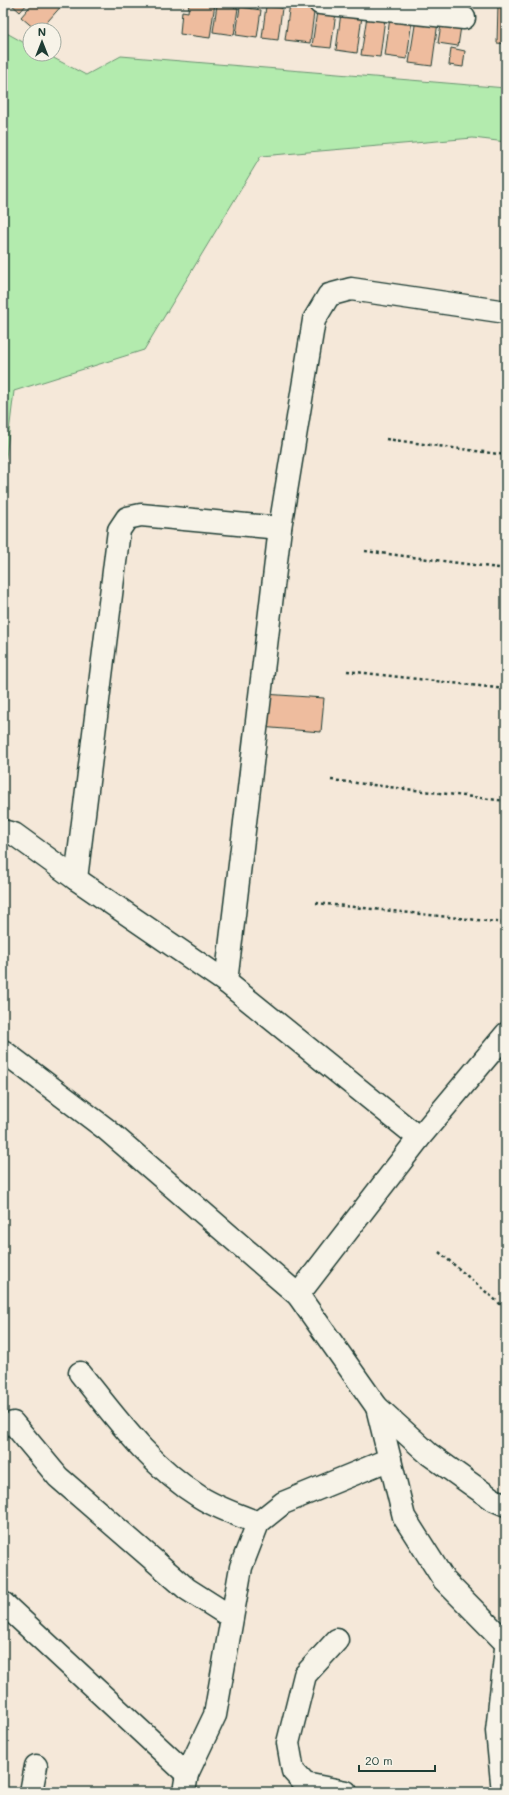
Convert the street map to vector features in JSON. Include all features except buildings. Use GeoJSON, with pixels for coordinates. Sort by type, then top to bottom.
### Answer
{"type":"FeatureCollection","features":[{"type":"Feature","properties":{"kind":"street"},"geometry":{"type":"LineString","coordinates":[[320,3],[407,8],[464,18]]}},
{"type":"Feature","properties":{"kind":"street"},"geometry":{"type":"LineString","coordinates":[[226,982],[280,528],[314,320],[329,295],[351,289],[506,312]]}},
{"type":"Feature","properties":{"kind":"street"},"geometry":{"type":"LineString","coordinates":[[76,879],[119,530],[127,518],[141,515],[280,528]]}},
{"type":"Feature","properties":{"kind":"street"},"geometry":{"type":"LineString","coordinates":[[3,831],[14,834],[76,879],[226,982],[419,1138]]}},
{"type":"Feature","properties":{"kind":"street"},"geometry":{"type":"LineString","coordinates":[[298,1295],[419,1138],[506,1034]]}},
{"type":"Feature","properties":{"kind":"street"},"geometry":{"type":"LineString","coordinates":[[3,1051],[106,1129],[298,1295],[377,1407],[429,1454],[492,1499],[506,1505]]}},
{"type":"Feature","properties":{"kind":"street"},"geometry":{"type":"LineString","coordinates":[[80,1373],[134,1440],[168,1473],[200,1498],[258,1523]]}},
{"type":"Feature","properties":{"kind":"street"},"geometry":{"type":"LineString","coordinates":[[377,1407],[404,1517],[444,1580],[506,1643]]}},
{"type":"Feature","properties":{"kind":"street"},"geometry":{"type":"LineString","coordinates":[[13,1424],[58,1477],[187,1590],[231,1617]]}},
{"type":"Feature","properties":{"kind":"street"},"geometry":{"type":"LineString","coordinates":[[3,1603],[185,1783],[214,1715],[241,1567],[258,1523],[283,1503],[390,1459]]}},
{"type":"Feature","properties":{"kind":"street"},"geometry":{"type":"LineString","coordinates":[[338,1640],[305,1675],[288,1743],[293,1771],[305,1784],[346,1792]]}},
{"type":"Feature","properties":{"kind":"street"},"geometry":{"type":"LineString","coordinates":[[503,1792],[498,1732],[506,1648]]}},
{"type":"Feature","properties":{"kind":"street"},"geometry":{"type":"LineString","coordinates":[[31,1792],[36,1766]]}},
{"type":"Feature","properties":{"kind":"path"},"geometry":{"type":"LineString","coordinates":[[386,439],[506,455]]}},
{"type":"Feature","properties":{"kind":"path"},"geometry":{"type":"LineString","coordinates":[[366,551],[506,569]]}},
{"type":"Feature","properties":{"kind":"path"},"geometry":{"type":"LineString","coordinates":[[347,671],[506,689]]}},
{"type":"Feature","properties":{"kind":"path"},"geometry":{"type":"LineString","coordinates":[[331,780],[506,801]]}},
{"type":"Feature","properties":{"kind":"path"},"geometry":{"type":"LineString","coordinates":[[316,903],[506,923]]}},
{"type":"Feature","properties":{"kind":"path"},"geometry":{"type":"LineString","coordinates":[[439,1252],[506,1309]]}},
{"type":"Feature","properties":{"kind":"green space"},"geometry":{"type":"Polygon","coordinates":[[[3,31],[22,42],[22,62],[61,62],[86,75],[121,56],[506,88],[506,142],[473,138],[261,156],[144,350],[14,391],[3,482],[3,31]]]}}]}
